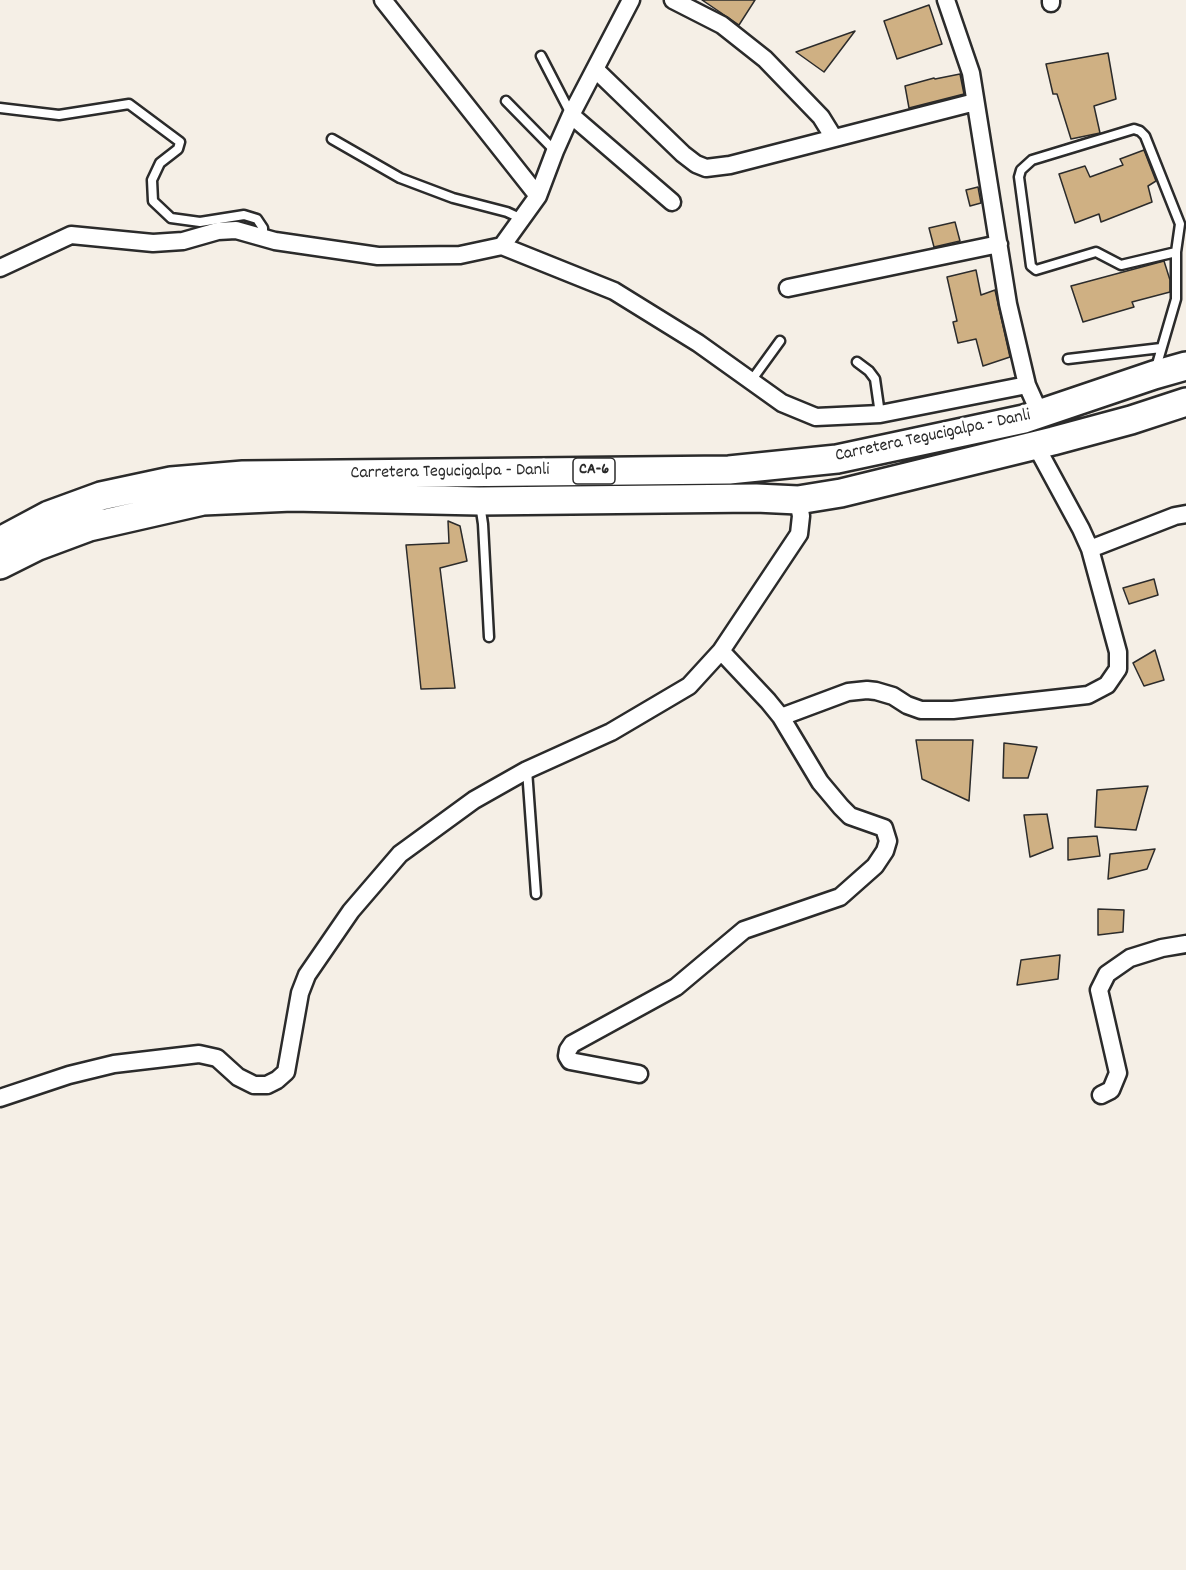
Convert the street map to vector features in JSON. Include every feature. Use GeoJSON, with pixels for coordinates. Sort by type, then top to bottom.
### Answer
{"type":"FeatureCollection","features":[{"type":"Feature","properties":{"kind":"highway","name":"Carretera Tegucigalpa - Danli"},"geometry":{"type":"LineString","coordinates":[[0,541],[49,515],[101,496],[171,482],[255,475],[729,471],[837,459],[1040,414],[1186,366]]}},
{"type":"Feature","properties":{"kind":"highway"},"geometry":{"type":"LineString","coordinates":[[1154,375],[1169,387],[1169,400],[1174,406]]}},
{"type":"Feature","properties":{"kind":"highway","name":"Carretera Tegucigalpa - Danli"},"geometry":{"type":"LineString","coordinates":[[0,565],[38,546],[89,527],[203,501],[292,496],[479,501],[756,498],[798,500],[841,493],[1036,446],[1174,406]]}},
{"type":"Feature","properties":{"kind":"highway"},"geometry":{"type":"LineString","coordinates":[[837,459],[830,463],[825,473],[830,485],[841,493]]}},
{"type":"Feature","properties":{"kind":"highway"},"geometry":{"type":"LineString","coordinates":[[794,463],[803,470],[809,481],[806,494],[798,500]]}},
{"type":"Feature","properties":{"kind":"street"},"geometry":{"type":"LineString","coordinates":[[383,0],[538,196]]}},
{"type":"Feature","properties":{"kind":"street"},"geometry":{"type":"LineString","coordinates":[[502,246],[538,196],[571,114],[631,0]]}},
{"type":"Feature","properties":{"kind":"street"},"geometry":{"type":"LineString","coordinates":[[673,0],[722,25],[765,59],[821,117],[834,138]]}},
{"type":"Feature","properties":{"kind":"street"},"geometry":{"type":"LineString","coordinates":[[946,0],[971,73],[1008,304],[1027,385],[1040,414]]}},
{"type":"Feature","properties":{"kind":"street"},"geometry":{"type":"LineString","coordinates":[[595,69],[683,154],[706,168],[730,165],[975,102]]}},
{"type":"Feature","properties":{"kind":"street"},"geometry":{"type":"LineString","coordinates":[[571,114],[672,202]]}},
{"type":"Feature","properties":{"kind":"street"},"geometry":{"type":"LineString","coordinates":[[0,268],[71,235],[153,243],[236,230],[263,238],[378,256],[460,255],[502,246],[614,291],[698,343],[782,403],[816,417],[880,414],[1027,385]]}},
{"type":"Feature","properties":{"kind":"street"},"geometry":{"type":"LineString","coordinates":[[788,288],[999,244]]}},
{"type":"Feature","properties":{"kind":"street"},"geometry":{"type":"LineString","coordinates":[[781,717],[800,712],[848,692],[867,690],[893,696],[921,710],[953,710],[1088,695],[1100,689],[1115,676],[1118,669],[1118,652],[1090,549],[1036,446]]}},
{"type":"Feature","properties":{"kind":"street"},"geometry":{"type":"LineString","coordinates":[[0,1098],[69,1075],[114,1064],[199,1054],[217,1058],[238,1077],[254,1085],[267,1085],[278,1080],[286,1072],[300,993],[307,975],[351,911],[400,854],[474,800],[527,770],[611,732],[688,687],[721,651],[799,534],[801,516],[798,500]]}},
{"type":"Feature","properties":{"kind":"street"},"geometry":{"type":"LineString","coordinates":[[1090,549],[1175,516],[1186,514]]}},
{"type":"Feature","properties":{"kind":"street"},"geometry":{"type":"LineString","coordinates":[[639,1074],[570,1061],[567,1056],[568,1050],[572,1044],[676,987],[744,930],[840,897],[875,866],[888,842],[884,828],[850,816],[840,807],[820,782],[781,717],[721,651]]}},
{"type":"Feature","properties":{"kind":"street"},"geometry":{"type":"LineString","coordinates":[[1101,1095],[1111,1090],[1118,1073],[1099,990],[1107,974],[1130,958],[1162,948],[1186,944]]}},
{"type":"Feature","properties":{"kind":"lane"},"geometry":{"type":"LineString","coordinates":[[540,56],[571,114]]}},
{"type":"Feature","properties":{"kind":"lane"},"geometry":{"type":"LineString","coordinates":[[506,101],[555,151]]}},
{"type":"Feature","properties":{"kind":"lane"},"geometry":{"type":"LineString","coordinates":[[0,108],[59,115],[129,104],[180,141],[178,149],[160,163],[152,180],[153,201],[171,218],[200,222],[244,215],[256,219],[263,228],[263,238]]}},
{"type":"Feature","properties":{"kind":"lane"},"geometry":{"type":"LineString","coordinates":[[1154,375],[1176,299],[1176,252],[1180,224],[1145,136],[1134,129],[1032,160],[1021,170],[1031,266],[1036,270],[1096,252],[1121,265],[1176,252]]}},
{"type":"Feature","properties":{"kind":"lane"},"geometry":{"type":"LineString","coordinates":[[332,139],[400,178],[453,198],[507,212],[522,219]]}},
{"type":"Feature","properties":{"kind":"lane"},"geometry":{"type":"LineString","coordinates":[[751,381],[780,341]]}},
{"type":"Feature","properties":{"kind":"lane"},"geometry":{"type":"LineString","coordinates":[[1068,359],[1161,348]]}},
{"type":"Feature","properties":{"kind":"lane"},"geometry":{"type":"LineString","coordinates":[[857,362],[875,379],[880,414]]}},
{"type":"Feature","properties":{"kind":"lane"},"geometry":{"type":"LineString","coordinates":[[479,501],[483,524],[489,637]]}},
{"type":"Feature","properties":{"kind":"lane"},"geometry":{"type":"LineString","coordinates":[[527,770],[536,894]]}},
{"type":"Feature","properties":{"kind":"building"},"geometry":{"type":"Polygon","coordinates":[[[702,0],[755,0],[739,25],[702,0]]]}},
{"type":"Feature","properties":{"kind":"building"},"geometry":{"type":"Polygon","coordinates":[[[929,5],[942,44],[897,59],[884,21],[929,5]]]}},
{"type":"Feature","properties":{"kind":"building"},"geometry":{"type":"Polygon","coordinates":[[[855,31],[824,72],[796,52],[855,31]]]}},
{"type":"Feature","properties":{"kind":"building"},"geometry":{"type":"Polygon","coordinates":[[[1108,53],[1116,99],[1094,106],[1100,133],[1071,139],[1057,94],[1053,94],[1046,64],[1108,53]]]}},
{"type":"Feature","properties":{"kind":"building"},"geometry":{"type":"Polygon","coordinates":[[[960,74],[964,94],[909,108],[905,86],[960,74]]]}},
{"type":"Feature","properties":{"kind":"building"},"geometry":{"type":"Polygon","coordinates":[[[1144,150],[1156,181],[1148,186],[1152,202],[1101,222],[1099,214],[1075,223],[1059,174],[1085,166],[1090,177],[1123,165],[1120,159],[1144,150]]]}},
{"type":"Feature","properties":{"kind":"building"},"geometry":{"type":"Polygon","coordinates":[[[978,187],[981,203],[970,206],[966,190],[978,187]]]}},
{"type":"Feature","properties":{"kind":"building"},"geometry":{"type":"Polygon","coordinates":[[[955,222],[960,241],[934,247],[929,228],[955,222]]]}},
{"type":"Feature","properties":{"kind":"building"},"geometry":{"type":"Polygon","coordinates":[[[1164,261],[1170,280],[1170,292],[1132,302],[1134,307],[1083,322],[1071,286],[1164,261]]]}},
{"type":"Feature","properties":{"kind":"building"},"geometry":{"type":"Polygon","coordinates":[[[976,270],[981,295],[995,290],[1010,357],[983,366],[976,339],[958,343],[953,322],[957,321],[947,277],[976,270]]]}},
{"type":"Feature","properties":{"kind":"building"},"geometry":{"type":"Polygon","coordinates":[[[448,521],[460,526],[467,561],[440,568],[455,688],[421,689],[406,545],[449,543],[448,521]]]}},
{"type":"Feature","properties":{"kind":"building"},"geometry":{"type":"Polygon","coordinates":[[[1154,579],[1158,595],[1129,604],[1123,588],[1154,579]]]}},
{"type":"Feature","properties":{"kind":"building"},"geometry":{"type":"Polygon","coordinates":[[[1155,650],[1164,680],[1144,686],[1133,663],[1155,650]]]}},
{"type":"Feature","properties":{"kind":"building"},"geometry":{"type":"Polygon","coordinates":[[[916,740],[973,740],[969,801],[922,779],[916,740]]]}},
{"type":"Feature","properties":{"kind":"building"},"geometry":{"type":"Polygon","coordinates":[[[1004,743],[1037,747],[1028,778],[1003,778],[1004,743]]]}},
{"type":"Feature","properties":{"kind":"building"},"geometry":{"type":"Polygon","coordinates":[[[1148,786],[1136,830],[1095,827],[1097,790],[1148,786]]]}},
{"type":"Feature","properties":{"kind":"building"},"geometry":{"type":"Polygon","coordinates":[[[1047,814],[1053,848],[1030,857],[1024,815],[1047,814]]]}},
{"type":"Feature","properties":{"kind":"building"},"geometry":{"type":"Polygon","coordinates":[[[1097,836],[1100,856],[1068,860],[1068,838],[1097,836]]]}},
{"type":"Feature","properties":{"kind":"building"},"geometry":{"type":"Polygon","coordinates":[[[1155,849],[1147,869],[1108,879],[1110,854],[1155,849]]]}},
{"type":"Feature","properties":{"kind":"building"},"geometry":{"type":"Polygon","coordinates":[[[1098,909],[1124,910],[1123,932],[1098,935],[1098,909]]]}},
{"type":"Feature","properties":{"kind":"building"},"geometry":{"type":"Polygon","coordinates":[[[1060,955],[1058,979],[1017,985],[1021,960],[1060,955]]]}}]}
